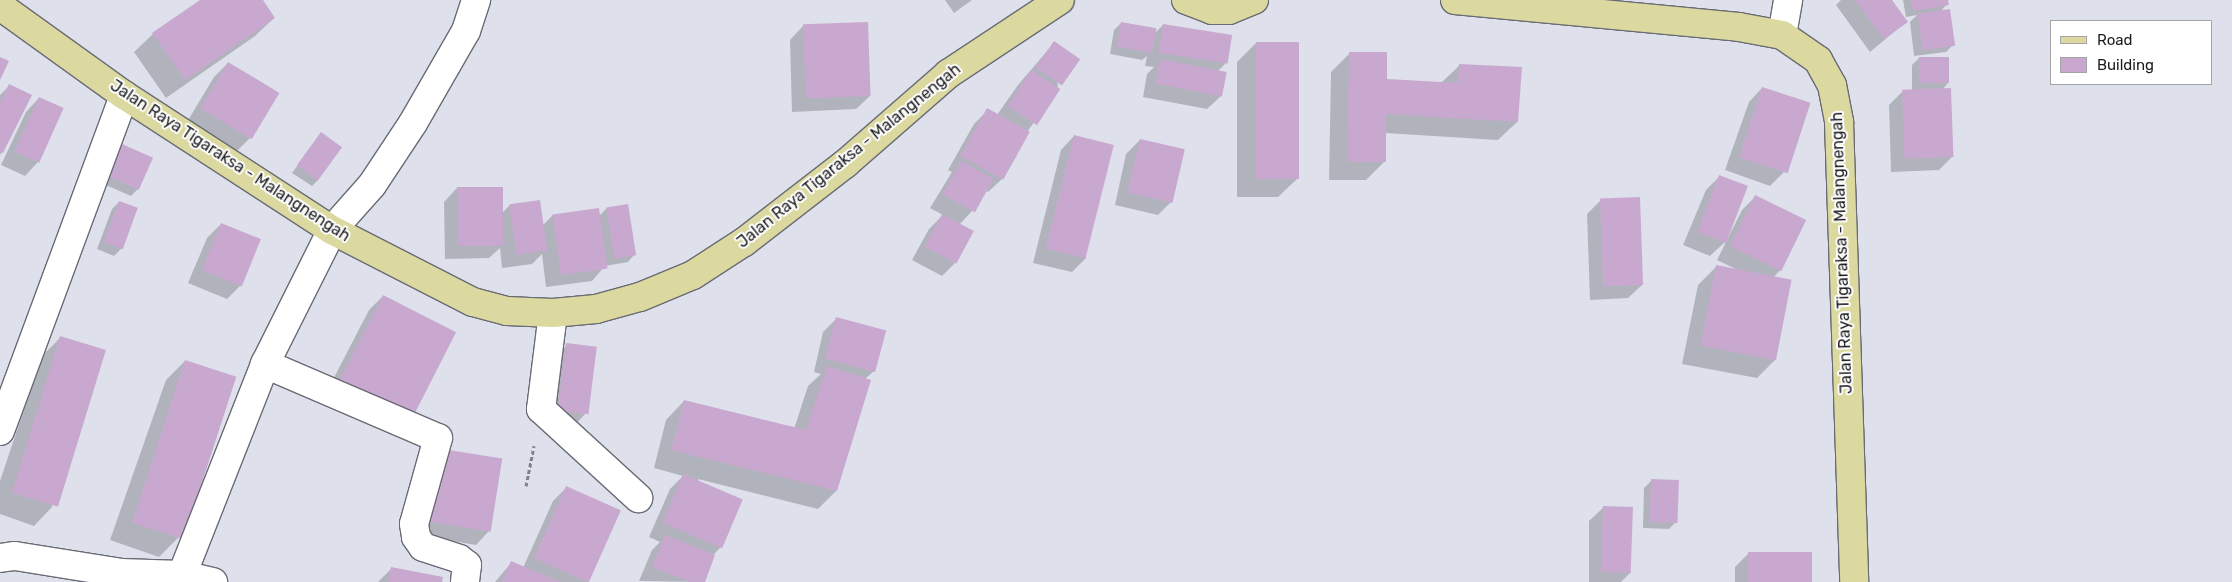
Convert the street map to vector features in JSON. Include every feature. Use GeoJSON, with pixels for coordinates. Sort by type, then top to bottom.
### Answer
{"type":"FeatureCollection","features":[{"type":"Feature","properties":{"kind":"main road","name":"Jalan Raya Tigaraksa - Malangnengah"},"geometry":{"type":"LineString","coordinates":[[0,6],[124,95],[332,230],[473,302],[507,311],[553,313],[596,309],[640,297],[694,275],[744,242],[845,164],[948,74],[1060,0]]}},
{"type":"Feature","properties":{"kind":"main road"},"geometry":{"type":"LineString","coordinates":[[1186,0],[1212,10],[1229,10],[1254,0]]}},
{"type":"Feature","properties":{"kind":"main road","name":"Jalan Raya Tigaraksa - Malangnengah"},"geometry":{"type":"LineString","coordinates":[[1455,0],[1739,27],[1782,35],[1818,60],[1832,85],[1840,122],[1854,582]]}},
{"type":"Feature","properties":{"kind":"street"},"geometry":{"type":"LineString","coordinates":[[182,575],[266,364],[332,230],[372,185],[414,123],[466,31],[476,0]]}},
{"type":"Feature","properties":{"kind":"street"},"geometry":{"type":"LineString","coordinates":[[1782,35],[1788,0]]}},
{"type":"Feature","properties":{"kind":"street"},"geometry":{"type":"LineString","coordinates":[[0,431],[124,95]]}},
{"type":"Feature","properties":{"kind":"street"},"geometry":{"type":"LineString","coordinates":[[553,313],[541,409],[638,498]]}},
{"type":"Feature","properties":{"kind":"street"},"geometry":{"type":"LineString","coordinates":[[266,364],[438,438],[414,524],[416,537],[423,547],[459,559],[467,565],[465,582]]}},
{"type":"Feature","properties":{"kind":"street"},"geometry":{"type":"LineString","coordinates":[[0,558],[15,556],[121,573],[182,575],[213,582]]}},
{"type":"Feature","properties":{"kind":"building"},"geometry":{"type":"Polygon","coordinates":[[[200,0],[263,0],[275,18],[185,80],[152,33],[200,0]]]}},
{"type":"Feature","properties":{"kind":"building"},"geometry":{"type":"Polygon","coordinates":[[[1855,0],[1892,0],[1908,22],[1884,39],[1855,0]]]}},
{"type":"Feature","properties":{"kind":"building"},"geometry":{"type":"Polygon","coordinates":[[[1911,0],[1948,0],[1949,5],[1913,11],[1911,0]]]}},
{"type":"Feature","properties":{"kind":"building"},"geometry":{"type":"Polygon","coordinates":[[[1950,9],[1955,46],[1922,50],[1917,14],[1950,9]]]}},
{"type":"Feature","properties":{"kind":"building"},"geometry":{"type":"Polygon","coordinates":[[[868,22],[871,96],[806,98],[803,24],[868,22]]]}},
{"type":"Feature","properties":{"kind":"building"},"geometry":{"type":"Polygon","coordinates":[[[1121,22],[1156,28],[1152,53],[1117,47],[1121,22]]]}},
{"type":"Feature","properties":{"kind":"building"},"geometry":{"type":"Polygon","coordinates":[[[1163,24],[1232,35],[1228,64],[1158,53],[1163,24]]]}},
{"type":"Feature","properties":{"kind":"building"},"geometry":{"type":"Polygon","coordinates":[[[1054,41],[1080,59],[1062,86],[1036,67],[1054,41]]]}},
{"type":"Feature","properties":{"kind":"building"},"geometry":{"type":"Polygon","coordinates":[[[1256,42],[1299,42],[1299,179],[1256,179],[1256,42]]]}},
{"type":"Feature","properties":{"kind":"building"},"geometry":{"type":"Polygon","coordinates":[[[1349,52],[1387,52],[1387,79],[1458,83],[1459,64],[1522,67],[1518,122],[1386,114],[1386,162],[1347,162],[1349,52]]]}},
{"type":"Feature","properties":{"kind":"building"},"geometry":{"type":"Polygon","coordinates":[[[0,57],[9,61],[0,80],[0,57]]]}},
{"type":"Feature","properties":{"kind":"building"},"geometry":{"type":"Polygon","coordinates":[[[1919,57],[1949,57],[1949,83],[1919,83],[1919,57]]]}},
{"type":"Feature","properties":{"kind":"building"},"geometry":{"type":"Polygon","coordinates":[[[1160,59],[1227,72],[1222,97],[1155,84],[1160,59]]]}},
{"type":"Feature","properties":{"kind":"building"},"geometry":{"type":"Polygon","coordinates":[[[228,62],[279,93],[252,139],[200,108],[228,62]]]}},
{"type":"Feature","properties":{"kind":"building"},"geometry":{"type":"Polygon","coordinates":[[[1031,70],[1060,89],[1037,125],[1008,106],[1031,70]]]}},
{"type":"Feature","properties":{"kind":"building"},"geometry":{"type":"Polygon","coordinates":[[[9,84],[32,95],[3,153],[0,152],[0,103],[9,84]]]}},
{"type":"Feature","properties":{"kind":"building"},"geometry":{"type":"Polygon","coordinates":[[[1762,87],[1811,103],[1788,173],[1739,157],[1762,87]]]}},
{"type":"Feature","properties":{"kind":"building"},"geometry":{"type":"Polygon","coordinates":[[[1951,88],[1953,157],[1904,159],[1902,90],[1951,88]]]}},
{"type":"Feature","properties":{"kind":"building"},"geometry":{"type":"Polygon","coordinates":[[[39,97],[64,108],[39,163],[15,152],[39,97]]]}},
{"type":"Feature","properties":{"kind":"building"},"geometry":{"type":"Polygon","coordinates":[[[987,108],[1030,132],[1003,180],[960,156],[987,108]]]}},
{"type":"Feature","properties":{"kind":"building"},"geometry":{"type":"Polygon","coordinates":[[[321,132],[342,147],[318,180],[297,165],[321,132]]]}},
{"type":"Feature","properties":{"kind":"building"},"geometry":{"type":"Polygon","coordinates":[[[1074,135],[1114,145],[1085,258],[1046,249],[1074,135]]]}},
{"type":"Feature","properties":{"kind":"building"},"geometry":{"type":"Polygon","coordinates":[[[1140,139],[1185,149],[1172,203],[1128,193],[1140,139]]]}},
{"type":"Feature","properties":{"kind":"building"},"geometry":{"type":"Polygon","coordinates":[[[122,144],[153,158],[139,190],[108,176],[122,144]]]}},
{"type":"Feature","properties":{"kind":"building"},"geometry":{"type":"Polygon","coordinates":[[[961,161],[993,179],[975,212],[943,194],[961,161]]]}},
{"type":"Feature","properties":{"kind":"building"},"geometry":{"type":"Polygon","coordinates":[[[1719,175],[1748,186],[1726,243],[1697,232],[1719,175]]]}},
{"type":"Feature","properties":{"kind":"building"},"geometry":{"type":"Polygon","coordinates":[[[457,187],[503,187],[503,246],[457,246],[457,187]]]}},
{"type":"Feature","properties":{"kind":"building"},"geometry":{"type":"Polygon","coordinates":[[[1755,195],[1806,220],[1781,271],[1730,246],[1755,195]]]}},
{"type":"Feature","properties":{"kind":"building"},"geometry":{"type":"Polygon","coordinates":[[[1640,197],[1643,285],[1603,286],[1600,198],[1640,197]]]}},
{"type":"Feature","properties":{"kind":"building"},"geometry":{"type":"Polygon","coordinates":[[[540,200],[547,251],[516,255],[509,204],[540,200]]]}},
{"type":"Feature","properties":{"kind":"building"},"geometry":{"type":"Polygon","coordinates":[[[119,201],[138,208],[123,249],[104,242],[119,201]]]}},
{"type":"Feature","properties":{"kind":"building"},"geometry":{"type":"Polygon","coordinates":[[[628,204],[636,255],[614,259],[606,207],[628,204]]]}},
{"type":"Feature","properties":{"kind":"building"},"geometry":{"type":"Polygon","coordinates":[[[599,208],[607,268],[561,275],[552,215],[599,208]]]}},
{"type":"Feature","properties":{"kind":"building"},"geometry":{"type":"Polygon","coordinates":[[[942,214],[974,231],[956,264],[925,247],[942,214]]]}},
{"type":"Feature","properties":{"kind":"building"},"geometry":{"type":"Polygon","coordinates":[[[221,223],[261,239],[242,286],[202,270],[221,223]]]}},
{"type":"Feature","properties":{"kind":"building"},"geometry":{"type":"Polygon","coordinates":[[[1716,265],[1792,280],[1776,360],[1700,345],[1716,265]]]}},
{"type":"Feature","properties":{"kind":"building"},"geometry":{"type":"Polygon","coordinates":[[[383,295],[456,332],[412,419],[339,381],[383,295]]]}},
{"type":"Feature","properties":{"kind":"building"},"geometry":{"type":"Polygon","coordinates":[[[836,317],[886,330],[875,372],[825,359],[836,317]]]}},
{"type":"Feature","properties":{"kind":"building"},"geometry":{"type":"Polygon","coordinates":[[[60,336],[106,350],[58,507],[12,493],[60,336]]]}},
{"type":"Feature","properties":{"kind":"building"},"geometry":{"type":"Polygon","coordinates":[[[566,343],[597,347],[588,414],[558,410],[566,343]]]}},
{"type":"Feature","properties":{"kind":"building"},"geometry":{"type":"Polygon","coordinates":[[[185,360],[236,377],[184,539],[132,523],[185,360]]]}},
{"type":"Feature","properties":{"kind":"building"},"geometry":{"type":"Polygon","coordinates":[[[827,366],[871,380],[837,491],[671,450],[684,400],[806,430],[827,366]]]}},
{"type":"Feature","properties":{"kind":"building"},"geometry":{"type":"Polygon","coordinates":[[[442,449],[502,459],[491,532],[430,522],[442,449]]]}},
{"type":"Feature","properties":{"kind":"building"},"geometry":{"type":"Polygon","coordinates":[[[683,474],[743,499],[722,548],[662,523],[683,474]]]}},
{"type":"Feature","properties":{"kind":"building"},"geometry":{"type":"Polygon","coordinates":[[[1651,479],[1679,480],[1677,523],[1649,522],[1651,479]]]}},
{"type":"Feature","properties":{"kind":"building"},"geometry":{"type":"Polygon","coordinates":[[[566,486],[621,510],[589,582],[534,558],[566,486]]]}},
{"type":"Feature","properties":{"kind":"building"},"geometry":{"type":"Polygon","coordinates":[[[1603,506],[1633,507],[1631,573],[1601,572],[1603,506]]]}},
{"type":"Feature","properties":{"kind":"building"},"geometry":{"type":"Polygon","coordinates":[[[665,535],[715,555],[705,582],[690,582],[652,567],[665,535]]]}},
{"type":"Feature","properties":{"kind":"building"},"geometry":{"type":"Polygon","coordinates":[[[1748,552],[1812,552],[1812,582],[1748,582],[1748,552]]]}},
{"type":"Feature","properties":{"kind":"building"},"geometry":{"type":"Polygon","coordinates":[[[511,561],[560,582],[502,582],[511,561]]]}},
{"type":"Feature","properties":{"kind":"building"},"geometry":{"type":"Polygon","coordinates":[[[391,567],[443,577],[442,582],[388,582],[391,567]]]}}]}
